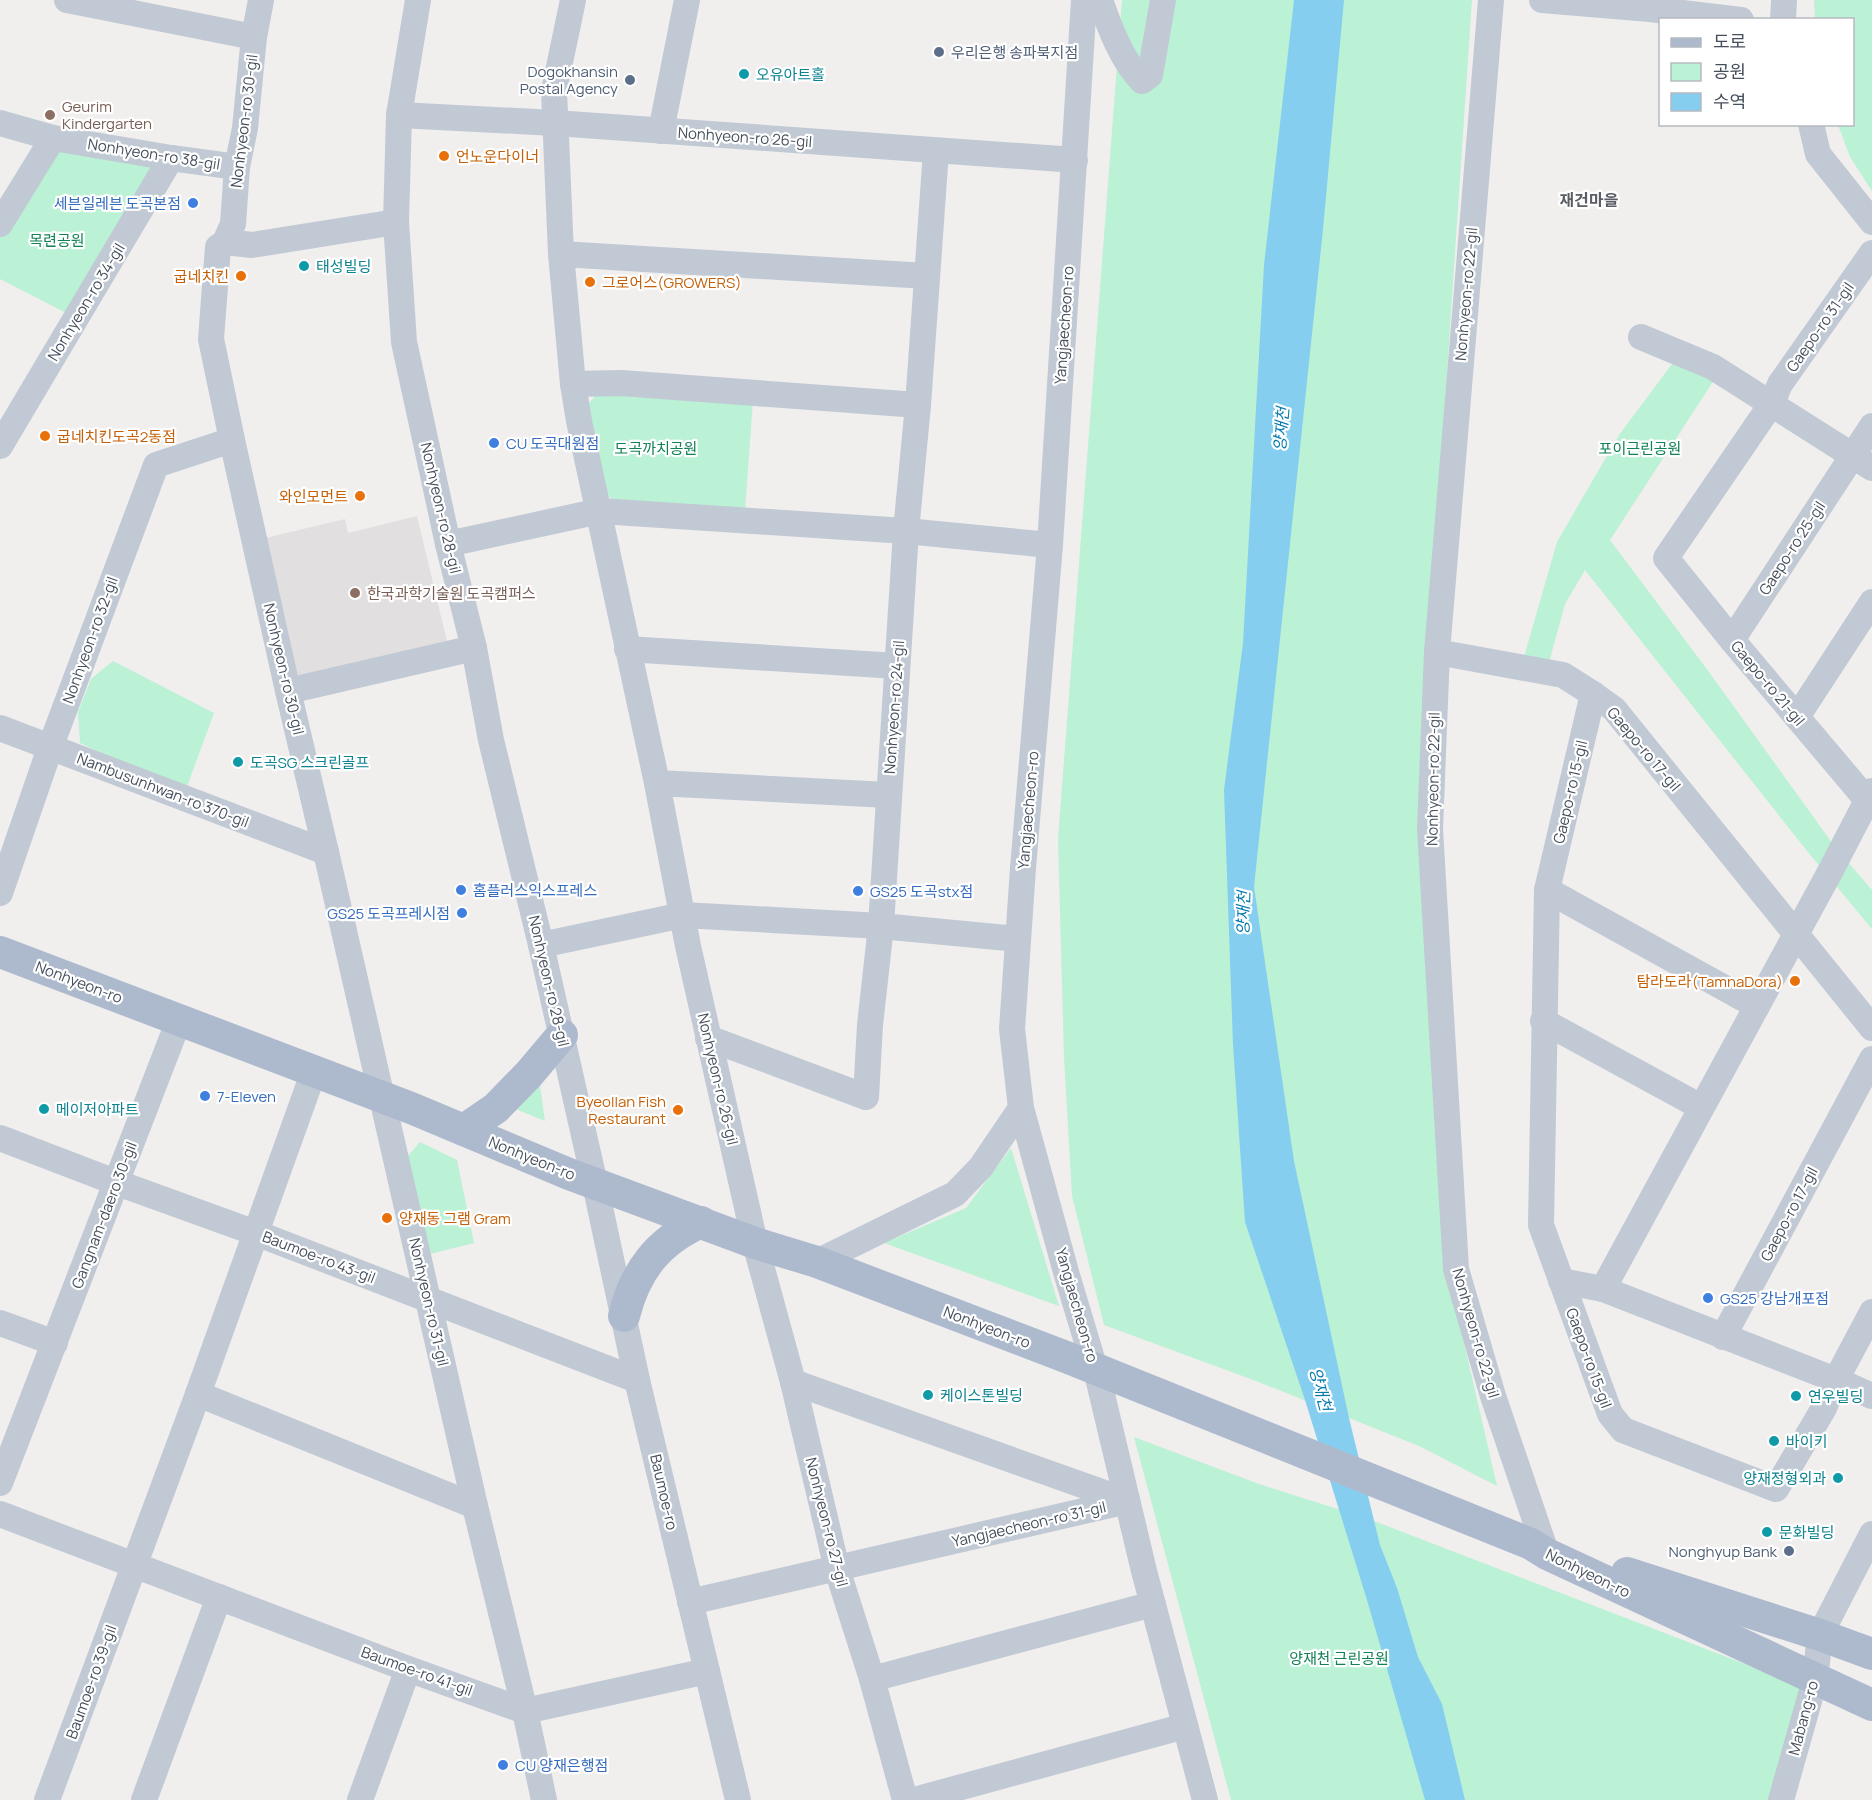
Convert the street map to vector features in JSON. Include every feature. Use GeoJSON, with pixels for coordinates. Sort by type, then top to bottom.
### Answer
{"type":"FeatureCollection","features":[{"type":"Feature","properties":{"kind":"main road","name":"Nonhyeon-ro"},"geometry":{"type":"LineString","coordinates":[[0,952],[382,1097],[595,1184],[755,1243],[817,1262],[1066,1357],[1538,1545],[1820,1635],[1872,1654]]}},
{"type":"Feature","properties":{"kind":"main road"},"geometry":{"type":"LineString","coordinates":[[464,1130],[496,1108],[562,1035]]}},
{"type":"Feature","properties":{"kind":"main road"},"geometry":{"type":"LineString","coordinates":[[624,1316],[629,1294],[640,1274],[662,1246],[685,1229],[701,1222]]}},
{"type":"Feature","properties":{"kind":"main road","name":"Nonhyeon-ro"},"geometry":{"type":"LineString","coordinates":[[1538,1545],[1547,1554],[1872,1705]]}},
{"type":"Feature","properties":{"kind":"street"},"geometry":{"type":"LineString","coordinates":[[66,0],[254,37]]}},
{"type":"Feature","properties":{"kind":"street","name":"Nonhyeon-ro 30-gil"},"geometry":{"type":"LineString","coordinates":[[261,0],[237,167],[233,224],[225,242],[218,247],[211,339],[288,691],[382,1097]]}},
{"type":"Feature","properties":{"kind":"street","name":"Nonhyeon-ro 28-gil"},"geometry":{"type":"LineString","coordinates":[[417,0],[399,115],[396,222],[404,342],[448,544],[474,648],[491,740],[541,945],[595,1184]]}},
{"type":"Feature","properties":{"kind":"street","name":"Nonhyeon-ro 26-gil"},"geometry":{"type":"LineString","coordinates":[[573,0],[554,91],[561,254],[573,384],[708,1038],[755,1243]]}},
{"type":"Feature","properties":{"kind":"street"},"geometry":{"type":"LineString","coordinates":[[661,131],[687,0]]}},
{"type":"Feature","properties":{"kind":"street","name":"Yangjaecheon-ro"},"geometry":{"type":"LineString","coordinates":[[1084,0],[1050,545],[1012,1029],[1021,1108],[1066,1272],[1086,1333],[1153,1604],[1205,1800]]}},
{"type":"Feature","properties":{"kind":"street"},"geometry":{"type":"LineString","coordinates":[[1100,0],[1108,24],[1133,73],[1142,81],[1150,75],[1163,0]]}},
{"type":"Feature","properties":{"kind":"street","name":"Nonhyeon-ro 22-gil"},"geometry":{"type":"LineString","coordinates":[[1491,0],[1437,652],[1431,829],[1456,1269],[1538,1545]]}},
{"type":"Feature","properties":{"kind":"street"},"geometry":{"type":"LineString","coordinates":[[1542,0],[1725,18]]}},
{"type":"Feature","properties":{"kind":"street"},"geometry":{"type":"LineString","coordinates":[[1783,18],[1784,0]]}},
{"type":"Feature","properties":{"kind":"street"},"geometry":{"type":"LineString","coordinates":[[399,115],[555,123]]}},
{"type":"Feature","properties":{"kind":"street","name":"Nonhyeon-ro 38-gil"},"geometry":{"type":"LineString","coordinates":[[0,123],[53,138],[237,167]]}},
{"type":"Feature","properties":{"kind":"street","name":"Nonhyeon-ro 26-gil"},"geometry":{"type":"LineString","coordinates":[[555,123],[1075,160]]}},
{"type":"Feature","properties":{"kind":"street"},"geometry":{"type":"LineString","coordinates":[[1811,126],[1818,154],[1872,222]]}},
{"type":"Feature","properties":{"kind":"street"},"geometry":{"type":"LineString","coordinates":[[0,224],[53,138]]}},
{"type":"Feature","properties":{"kind":"street","name":"Nonhyeon-ro 24-gil"},"geometry":{"type":"LineString","coordinates":[[708,1038],[866,1097],[870,1025],[881,927],[906,531],[918,405],[936,151]]}},
{"type":"Feature","properties":{"kind":"street","name":"Nonhyeon-ro 34-gil"},"geometry":{"type":"LineString","coordinates":[[2,440],[171,158]]}},
{"type":"Feature","properties":{"kind":"street"},"geometry":{"type":"LineString","coordinates":[[225,242],[252,245],[396,222]]}},
{"type":"Feature","properties":{"kind":"street","name":"Gaepo-ro 31-gil"},"geometry":{"type":"LineString","coordinates":[[1772,403],[1780,384],[1872,253]]}},
{"type":"Feature","properties":{"kind":"street"},"geometry":{"type":"LineString","coordinates":[[561,254],[927,276]]}},
{"type":"Feature","properties":{"kind":"street"},"geometry":{"type":"LineString","coordinates":[[1641,337],[1713,367],[1862,462],[1872,426]]}},
{"type":"Feature","properties":{"kind":"street"},"geometry":{"type":"LineString","coordinates":[[573,384],[621,383],[918,405]]}},
{"type":"Feature","properties":{"kind":"street","name":"Gaepo-ro 21-gil"},"geometry":{"type":"LineString","coordinates":[[1772,403],[1666,558],[1797,717],[1870,799]]}},
{"type":"Feature","properties":{"kind":"street","name":"Nonhyeon-ro 32-gil"},"geometry":{"type":"LineString","coordinates":[[0,892],[50,747],[156,465],[232,440]]}},
{"type":"Feature","properties":{"kind":"street","name":"Gaepo-ro 25-gil"},"geometry":{"type":"LineString","coordinates":[[1732,640],[1862,462]]}},
{"type":"Feature","properties":{"kind":"street"},"geometry":{"type":"LineString","coordinates":[[448,544],[600,512],[906,531],[1050,545]]}},
{"type":"Feature","properties":{"kind":"street"},"geometry":{"type":"LineString","coordinates":[[1797,717],[1872,602]]}},
{"type":"Feature","properties":{"kind":"street"},"geometry":{"type":"LineString","coordinates":[[288,691],[474,648]]}},
{"type":"Feature","properties":{"kind":"street"},"geometry":{"type":"LineString","coordinates":[[627,648],[897,666]]}},
{"type":"Feature","properties":{"kind":"street","name":"Gaepo-ro 17-gil"},"geometry":{"type":"LineString","coordinates":[[1437,652],[1563,675],[1614,709],[1872,1028]]}},
{"type":"Feature","properties":{"kind":"street","name":"Gaepo-ro 15-gil"},"geometry":{"type":"LineString","coordinates":[[1593,694],[1547,890],[1541,1225],[1610,1414],[1623,1430],[1776,1489],[1824,1407],[1836,1380]]}},
{"type":"Feature","properties":{"kind":"street","name":"Nambusunhwan-ro 370-gil"},"geometry":{"type":"LineString","coordinates":[[0,728],[326,852]]}},
{"type":"Feature","properties":{"kind":"street"},"geometry":{"type":"LineString","coordinates":[[657,783],[888,795]]}},
{"type":"Feature","properties":{"kind":"street"},"geometry":{"type":"LineString","coordinates":[[1603,1289],[1870,799]]}},
{"type":"Feature","properties":{"kind":"street"},"geometry":{"type":"LineString","coordinates":[[1547,890],[1756,1006]]}},
{"type":"Feature","properties":{"kind":"street"},"geometry":{"type":"LineString","coordinates":[[541,945],[683,915],[881,927],[1018,939]]}},
{"type":"Feature","properties":{"kind":"street","name":"Gangnam-daero 30-gil"},"geometry":{"type":"LineString","coordinates":[[0,1483],[179,1020]]}},
{"type":"Feature","properties":{"kind":"street"},"geometry":{"type":"LineString","coordinates":[[1544,1021],[1701,1107]]}},
{"type":"Feature","properties":{"kind":"street","name":"Gaepo-ro 17-gil"},"geometry":{"type":"LineString","coordinates":[[1723,1337],[1872,1059]]}},
{"type":"Feature","properties":{"kind":"street"},"geometry":{"type":"LineString","coordinates":[[134,1565],[314,1071]]}},
{"type":"Feature","properties":{"kind":"street","name":"Nonhyeon-ro 31-gil"},"geometry":{"type":"LineString","coordinates":[[382,1097],[544,1800]]}},
{"type":"Feature","properties":{"kind":"street"},"geometry":{"type":"LineString","coordinates":[[817,1262],[955,1194],[981,1167],[1021,1108]]}},
{"type":"Feature","properties":{"kind":"street","name":"Baumoe-ro 43-gil"},"geometry":{"type":"LineString","coordinates":[[0,1138],[256,1233],[637,1380]]}},
{"type":"Feature","properties":{"kind":"street","name":"Baumoe-ro"},"geometry":{"type":"LineString","coordinates":[[595,1184],[637,1380],[738,1800]]}},
{"type":"Feature","properties":{"kind":"street","name":"Nonhyeon-ro 27-gil"},"geometry":{"type":"LineString","coordinates":[[755,1243],[793,1382],[837,1569],[872,1679],[905,1800]]}},
{"type":"Feature","properties":{"kind":"street","name":"Gaepo-ro 15-gil"},"geometry":{"type":"LineString","coordinates":[[1561,1281],[1603,1289],[1872,1396]]}},
{"type":"Feature","properties":{"kind":"street"},"geometry":{"type":"LineString","coordinates":[[1836,1380],[1872,1312]]}},
{"type":"Feature","properties":{"kind":"street"},"geometry":{"type":"LineString","coordinates":[[0,1323],[55,1343]]}},
{"type":"Feature","properties":{"kind":"street","name":"Yangjaecheon-ro 31-gil"},"geometry":{"type":"LineString","coordinates":[[793,1382],[1128,1501]]}},
{"type":"Feature","properties":{"kind":"street"},"geometry":{"type":"LineString","coordinates":[[198,1394],[475,1506]]}},
{"type":"Feature","properties":{"kind":"street","name":"Yangjaecheon-ro 31-gil"},"geometry":{"type":"LineString","coordinates":[[690,1602],[1128,1501]]}},
{"type":"Feature","properties":{"kind":"street","name":"Baumoe-ro 41-gil"},"geometry":{"type":"LineString","coordinates":[[0,1514],[525,1711]]}},
{"type":"Feature","properties":{"kind":"street"},"geometry":{"type":"LineString","coordinates":[[1820,1635],[1872,1534]]}},
{"type":"Feature","properties":{"kind":"street","name":"Baumoe-ro 39-gil"},"geometry":{"type":"LineString","coordinates":[[47,1800],[134,1565]]}},
{"type":"Feature","properties":{"kind":"street"},"geometry":{"type":"LineString","coordinates":[[144,1800],[219,1597]]}},
{"type":"Feature","properties":{"kind":"street"},"geometry":{"type":"LineString","coordinates":[[872,1679],[1153,1604]]}},
{"type":"Feature","properties":{"kind":"street","name":"Mabang-ro"},"geometry":{"type":"LineString","coordinates":[[1781,1800],[1815,1680],[1820,1635]]}},
{"type":"Feature","properties":{"kind":"street"},"geometry":{"type":"LineString","coordinates":[[360,1800],[408,1669]]}},
{"type":"Feature","properties":{"kind":"street"},"geometry":{"type":"LineString","coordinates":[[525,1711],[707,1671]]}},
{"type":"Feature","properties":{"kind":"street"},"geometry":{"type":"LineString","coordinates":[[914,1800],[1185,1726]]}},
{"type":"Feature","properties":{"kind":"shaded area","name":"한국과학기술원 도곡캠퍼스"},"geometry":{"type":"Polygon","coordinates":[[[417,516],[448,646],[296,683],[261,539],[345,519],[348,533],[417,516]]]}},
{"type":"Feature","properties":{"kind":"green space"},"geometry":{"type":"Polygon","coordinates":[[[1122,0],[1472,0],[1444,416],[1423,798],[1462,1334],[1497,1486],[1419,1446],[1256,1381],[1104,1325],[1072,1196],[1064,1057],[1058,839],[1122,0]]]}},
{"type":"Feature","properties":{"kind":"green space"},"geometry":{"type":"Polygon","coordinates":[[[1814,0],[1872,0],[1872,191],[1850,157],[1838,126],[1854,126],[1854,18],[1815,18],[1814,0]]]}},
{"type":"Feature","properties":{"kind":"green space","name":"목련공원"},"geometry":{"type":"Polygon","coordinates":[[[53,138],[171,158],[76,318],[0,279],[0,224],[53,138]]]}},
{"type":"Feature","properties":{"kind":"green space","name":"포이근린공원"},"geometry":{"type":"Polygon","coordinates":[[[1675,360],[1716,377],[1610,540],[1709,672],[1835,847],[1872,890],[1872,929],[1807,851],[1585,570],[1565,604],[1548,666],[1522,664],[1557,542],[1619,435],[1675,360]]]}},
{"type":"Feature","properties":{"kind":"green space","name":"도곡까치공원"},"geometry":{"type":"Polygon","coordinates":[[[602,388],[753,401],[745,510],[612,499],[606,494],[584,409],[602,388]]]}},
{"type":"Feature","properties":{"kind":"green space"},"geometry":{"type":"Polygon","coordinates":[[[113,661],[214,713],[185,792],[80,743],[78,712],[91,679],[113,661]]]}},
{"type":"Feature","properties":{"kind":"green space"},"geometry":{"type":"Polygon","coordinates":[[[539,1079],[545,1121],[513,1108],[539,1079]]]}},
{"type":"Feature","properties":{"kind":"green space"},"geometry":{"type":"Polygon","coordinates":[[[420,1142],[457,1160],[474,1243],[426,1255],[407,1157],[420,1142]]]}},
{"type":"Feature","properties":{"kind":"green space"},"geometry":{"type":"Polygon","coordinates":[[[1011,1148],[1059,1306],[884,1243],[966,1208],[1011,1148]]]}},
{"type":"Feature","properties":{"kind":"green space","name":"양재천 근린공원"},"geometry":{"type":"Polygon","coordinates":[[[1134,1437],[1259,1484],[1369,1519],[1802,1686],[1770,1800],[1231,1800],[1134,1437]]]}},
{"type":"Feature","properties":{"kind":"water","name":"양재천"},"geometry":{"type":"Polygon","coordinates":[[[1294,0],[1344,0],[1323,229],[1254,887],[1294,1161],[1349,1418],[1380,1545],[1397,1588],[1418,1657],[1442,1704],[1465,1800],[1425,1800],[1367,1600],[1305,1400],[1245,1222],[1233,1045],[1224,790],[1243,643],[1264,265],[1294,0]]]}},
{"type":"Feature","properties":{"kind":"place","name":"우리은행 송파북지점"},"geometry":{"type":"Point","coordinates":[939,52]}},
{"type":"Feature","properties":{"kind":"place","name":"오유아트홀"},"geometry":{"type":"Point","coordinates":[744,74]}},
{"type":"Feature","properties":{"kind":"place","name":"Dogokhansin Postal Agency"},"geometry":{"type":"Point","coordinates":[630,80]}},
{"type":"Feature","properties":{"kind":"place","name":"Geurim Kindergarten"},"geometry":{"type":"Point","coordinates":[50,115]}},
{"type":"Feature","properties":{"kind":"place","name":"언노운다이너"},"geometry":{"type":"Point","coordinates":[444,156]}},
{"type":"Feature","properties":{"kind":"place","name":"세븐일레븐 도곡본점"},"geometry":{"type":"Point","coordinates":[193,203]}},
{"type":"Feature","properties":{"kind":"place","name":"태성빌딩"},"geometry":{"type":"Point","coordinates":[304,266]}},
{"type":"Feature","properties":{"kind":"place","name":"굽네치킨"},"geometry":{"type":"Point","coordinates":[241,276]}},
{"type":"Feature","properties":{"kind":"place","name":"그로어스(GROWERS)"},"geometry":{"type":"Point","coordinates":[590,282]}},
{"type":"Feature","properties":{"kind":"place","name":"굽네치킨도곡2동점"},"geometry":{"type":"Point","coordinates":[45,436]}},
{"type":"Feature","properties":{"kind":"place","name":"CU 도곡대원점"},"geometry":{"type":"Point","coordinates":[494,443]}},
{"type":"Feature","properties":{"kind":"place","name":"와인모먼트"},"geometry":{"type":"Point","coordinates":[360,496]}},
{"type":"Feature","properties":{"kind":"place","name":"한국과학기술원 도곡캠퍼스"},"geometry":{"type":"Point","coordinates":[355,593]}},
{"type":"Feature","properties":{"kind":"place","name":"도곡SG 스크린골프"},"geometry":{"type":"Point","coordinates":[238,762]}},
{"type":"Feature","properties":{"kind":"place","name":"홈플러스익스프레스"},"geometry":{"type":"Point","coordinates":[461,890]}},
{"type":"Feature","properties":{"kind":"place","name":"GS25 도곡stx점"},"geometry":{"type":"Point","coordinates":[858,891]}},
{"type":"Feature","properties":{"kind":"place","name":"GS25 도곡프레시점"},"geometry":{"type":"Point","coordinates":[462,913]}},
{"type":"Feature","properties":{"kind":"place","name":"탐라도라(TamnaDora)"},"geometry":{"type":"Point","coordinates":[1795,981]}},
{"type":"Feature","properties":{"kind":"place","name":"7-Eleven"},"geometry":{"type":"Point","coordinates":[205,1096]}},
{"type":"Feature","properties":{"kind":"place","name":"메이저아파트"},"geometry":{"type":"Point","coordinates":[44,1109]}},
{"type":"Feature","properties":{"kind":"place","name":"Byeollan Fish Restaurant"},"geometry":{"type":"Point","coordinates":[678,1110]}},
{"type":"Feature","properties":{"kind":"place","name":"양재동 그램 Gram"},"geometry":{"type":"Point","coordinates":[387,1218]}},
{"type":"Feature","properties":{"kind":"place","name":"GS25 강남개포점"},"geometry":{"type":"Point","coordinates":[1708,1298]}},
{"type":"Feature","properties":{"kind":"place","name":"케이스톤빌딩"},"geometry":{"type":"Point","coordinates":[928,1395]}},
{"type":"Feature","properties":{"kind":"place","name":"연우빌딩"},"geometry":{"type":"Point","coordinates":[1796,1396]}},
{"type":"Feature","properties":{"kind":"place","name":"바이키"},"geometry":{"type":"Point","coordinates":[1774,1441]}},
{"type":"Feature","properties":{"kind":"place","name":"양재정형외과"},"geometry":{"type":"Point","coordinates":[1838,1478]}},
{"type":"Feature","properties":{"kind":"place","name":"문화빌딩"},"geometry":{"type":"Point","coordinates":[1767,1532]}},
{"type":"Feature","properties":{"kind":"place","name":"Nonghyup Bank"},"geometry":{"type":"Point","coordinates":[1789,1551]}},
{"type":"Feature","properties":{"kind":"place","name":"CU 양재은행점"},"geometry":{"type":"Point","coordinates":[503,1765]}},
{"type":"Feature","properties":{"kind":"district","name":"재건마을"},"geometry":{"type":"Point","coordinates":[1589,200]}}]}
